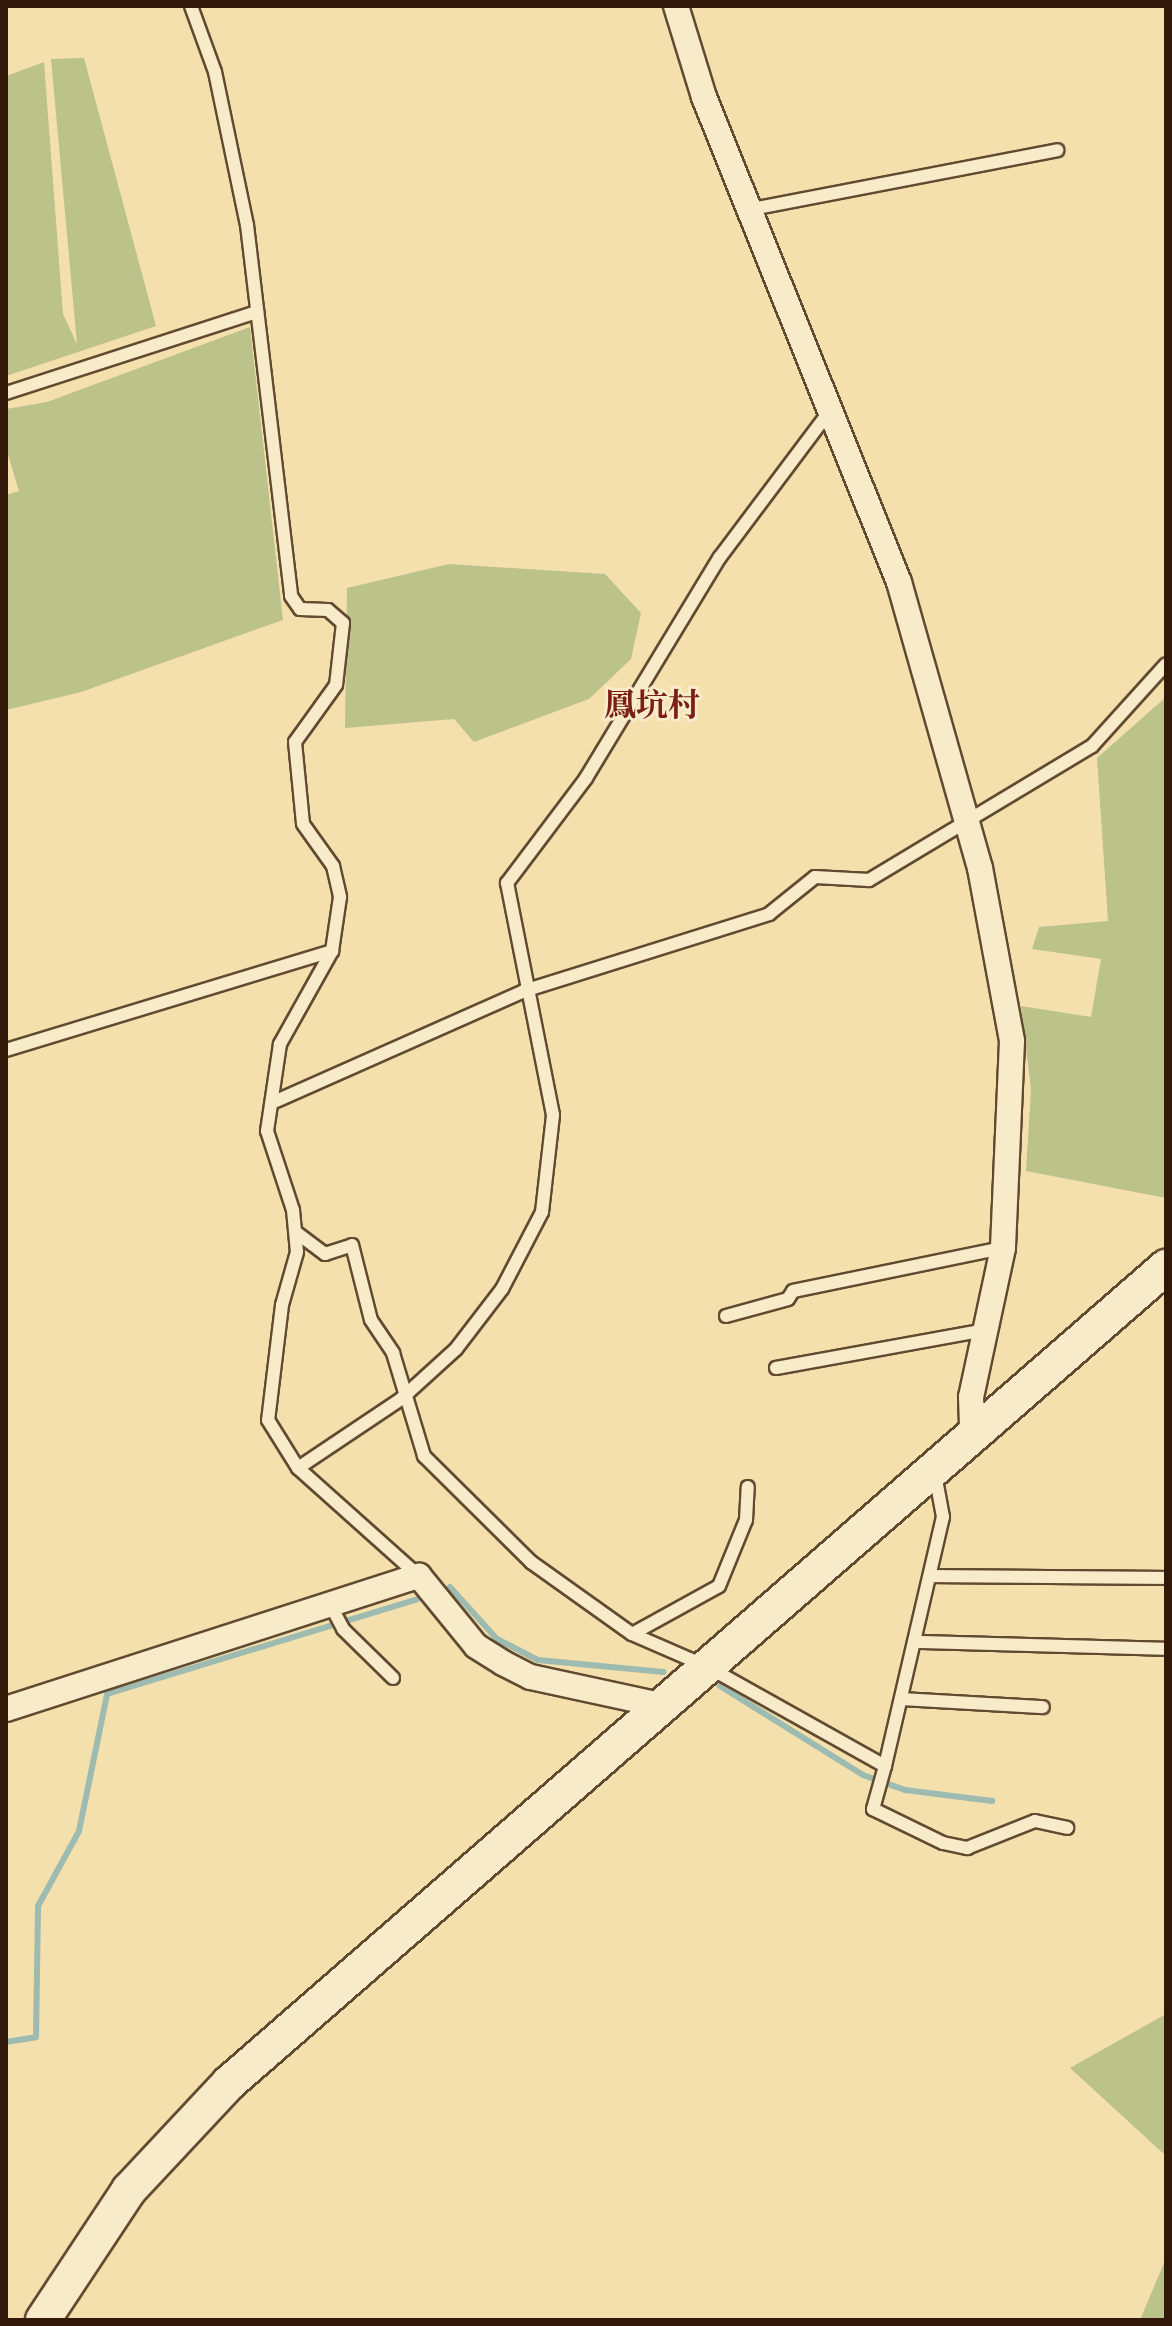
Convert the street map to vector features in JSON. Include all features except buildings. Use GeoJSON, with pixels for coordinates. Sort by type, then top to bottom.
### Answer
{"type":"FeatureCollection","features":[{"type":"Feature","properties":{"kind":"street"},"geometry":{"type":"LineString","coordinates":[[676,6],[752,209],[899,582],[964,818],[1012,1041],[1003,1248],[971,1397],[972,1435]]}},
{"type":"Feature","properties":{"kind":"street"},"geometry":{"type":"LineString","coordinates":[[43,2320],[129,2190],[195,2116],[660,1705],[1166,1267]]}},
{"type":"Feature","properties":{"kind":"street"},"geometry":{"type":"LineString","coordinates":[[6,1709],[419,1576],[476,1646],[503,1663],[531,1677],[660,1705]]}},
{"type":"Feature","properties":{"kind":"lane"},"geometry":{"type":"LineString","coordinates":[[191,6],[215,72],[257,312],[291,596],[300,609],[328,610],[343,623],[336,685],[302,729],[294,755],[303,824],[339,883],[332,951],[280,1044],[276,1101],[266,1142],[297,1233],[268,1420],[298,1468],[419,1576]]}},
{"type":"Feature","properties":{"kind":"lane"},"geometry":{"type":"LineString","coordinates":[[752,209],[1057,150]]}},
{"type":"Feature","properties":{"kind":"lane"},"geometry":{"type":"LineString","coordinates":[[6,393],[257,312]]}},
{"type":"Feature","properties":{"kind":"lane"},"geometry":{"type":"LineString","coordinates":[[298,1468],[408,1393],[456,1349],[502,1289],[542,1212],[553,1115],[524,991],[507,883],[586,778],[720,557],[832,407]]}},
{"type":"Feature","properties":{"kind":"lane"},"geometry":{"type":"LineString","coordinates":[[276,1101],[524,991],[769,914],[815,877],[869,880],[964,818],[1092,746],[1166,664]]}},
{"type":"Feature","properties":{"kind":"lane"},"geometry":{"type":"LineString","coordinates":[[6,1050],[332,951]]}},
{"type":"Feature","properties":{"kind":"lane"},"geometry":{"type":"LineString","coordinates":[[297,1233],[325,1254],[352,1245],[371,1320],[408,1393],[424,1456],[447,1485],[577,1601],[632,1634],[706,1666],[885,1766]]}},
{"type":"Feature","properties":{"kind":"lane"},"geometry":{"type":"LineString","coordinates":[[726,1316],[788,1299],[793,1291],[1003,1248]]}},
{"type":"Feature","properties":{"kind":"lane"},"geometry":{"type":"LineString","coordinates":[[776,1368],[986,1330]]}},
{"type":"Feature","properties":{"kind":"lane"},"geometry":{"type":"LineString","coordinates":[[934,1468],[943,1517],[919,1642],[873,1809],[967,1848],[1035,1821],[1067,1828]]}},
{"type":"Feature","properties":{"kind":"lane"},"geometry":{"type":"LineString","coordinates":[[632,1634],[719,1586],[746,1520],[748,1487]]}},
{"type":"Feature","properties":{"kind":"lane"},"geometry":{"type":"LineString","coordinates":[[931,1576],[1166,1578]]}},
{"type":"Feature","properties":{"kind":"lane"},"geometry":{"type":"LineString","coordinates":[[331,1606],[343,1629],[393,1678]]}},
{"type":"Feature","properties":{"kind":"lane"},"geometry":{"type":"LineString","coordinates":[[919,1642],[1166,1649]]}},
{"type":"Feature","properties":{"kind":"lane"},"geometry":{"type":"LineString","coordinates":[[903,1699],[1043,1707]]}},
{"type":"Feature","properties":{"kind":"green space"},"geometry":{"type":"Polygon","coordinates":[[[84,58],[156,326],[6,376],[6,76],[44,62],[63,314],[77,344],[51,59],[84,58]]]}},
{"type":"Feature","properties":{"kind":"green space"},"geometry":{"type":"Polygon","coordinates":[[[250,327],[283,620],[81,692],[6,710],[6,495],[19,491],[6,448],[6,409],[47,402],[250,327]]]}},
{"type":"Feature","properties":{"kind":"green space"},"geometry":{"type":"Polygon","coordinates":[[[449,564],[605,574],[641,613],[631,659],[589,699],[474,742],[454,719],[345,728],[347,588],[449,564]]]}},
{"type":"Feature","properties":{"kind":"green space"},"geometry":{"type":"Polygon","coordinates":[[[1166,697],[1166,1198],[1026,1171],[1031,1089],[1021,1006],[1091,1017],[1101,959],[1032,949],[1039,927],[1108,921],[1097,758],[1166,697]]]}},
{"type":"Feature","properties":{"kind":"green space"},"geometry":{"type":"Polygon","coordinates":[[[1166,2014],[1166,2156],[1070,2068],[1166,2014]]]}},
{"type":"Feature","properties":{"kind":"green space"},"geometry":{"type":"Polygon","coordinates":[[[1166,2258],[1166,2320],[1140,2320],[1166,2258]]]}},
{"type":"Feature","properties":{"kind":"waterway"},"geometry":{"type":"LineString","coordinates":[[450,1587],[497,1639],[538,1660],[663,1672]]}},
{"type":"Feature","properties":{"kind":"waterway"},"geometry":{"type":"LineString","coordinates":[[6,2042],[36,2037],[38,1906],[79,1831],[107,1694],[417,1599]]}},
{"type":"Feature","properties":{"kind":"waterway"},"geometry":{"type":"LineString","coordinates":[[720,1686],[863,1775],[905,1790],[992,1801]]}},
{"type":"Feature","properties":{"kind":"district","name":"鳳坑村"},"geometry":{"type":"Point","coordinates":[652,708]}}]}
